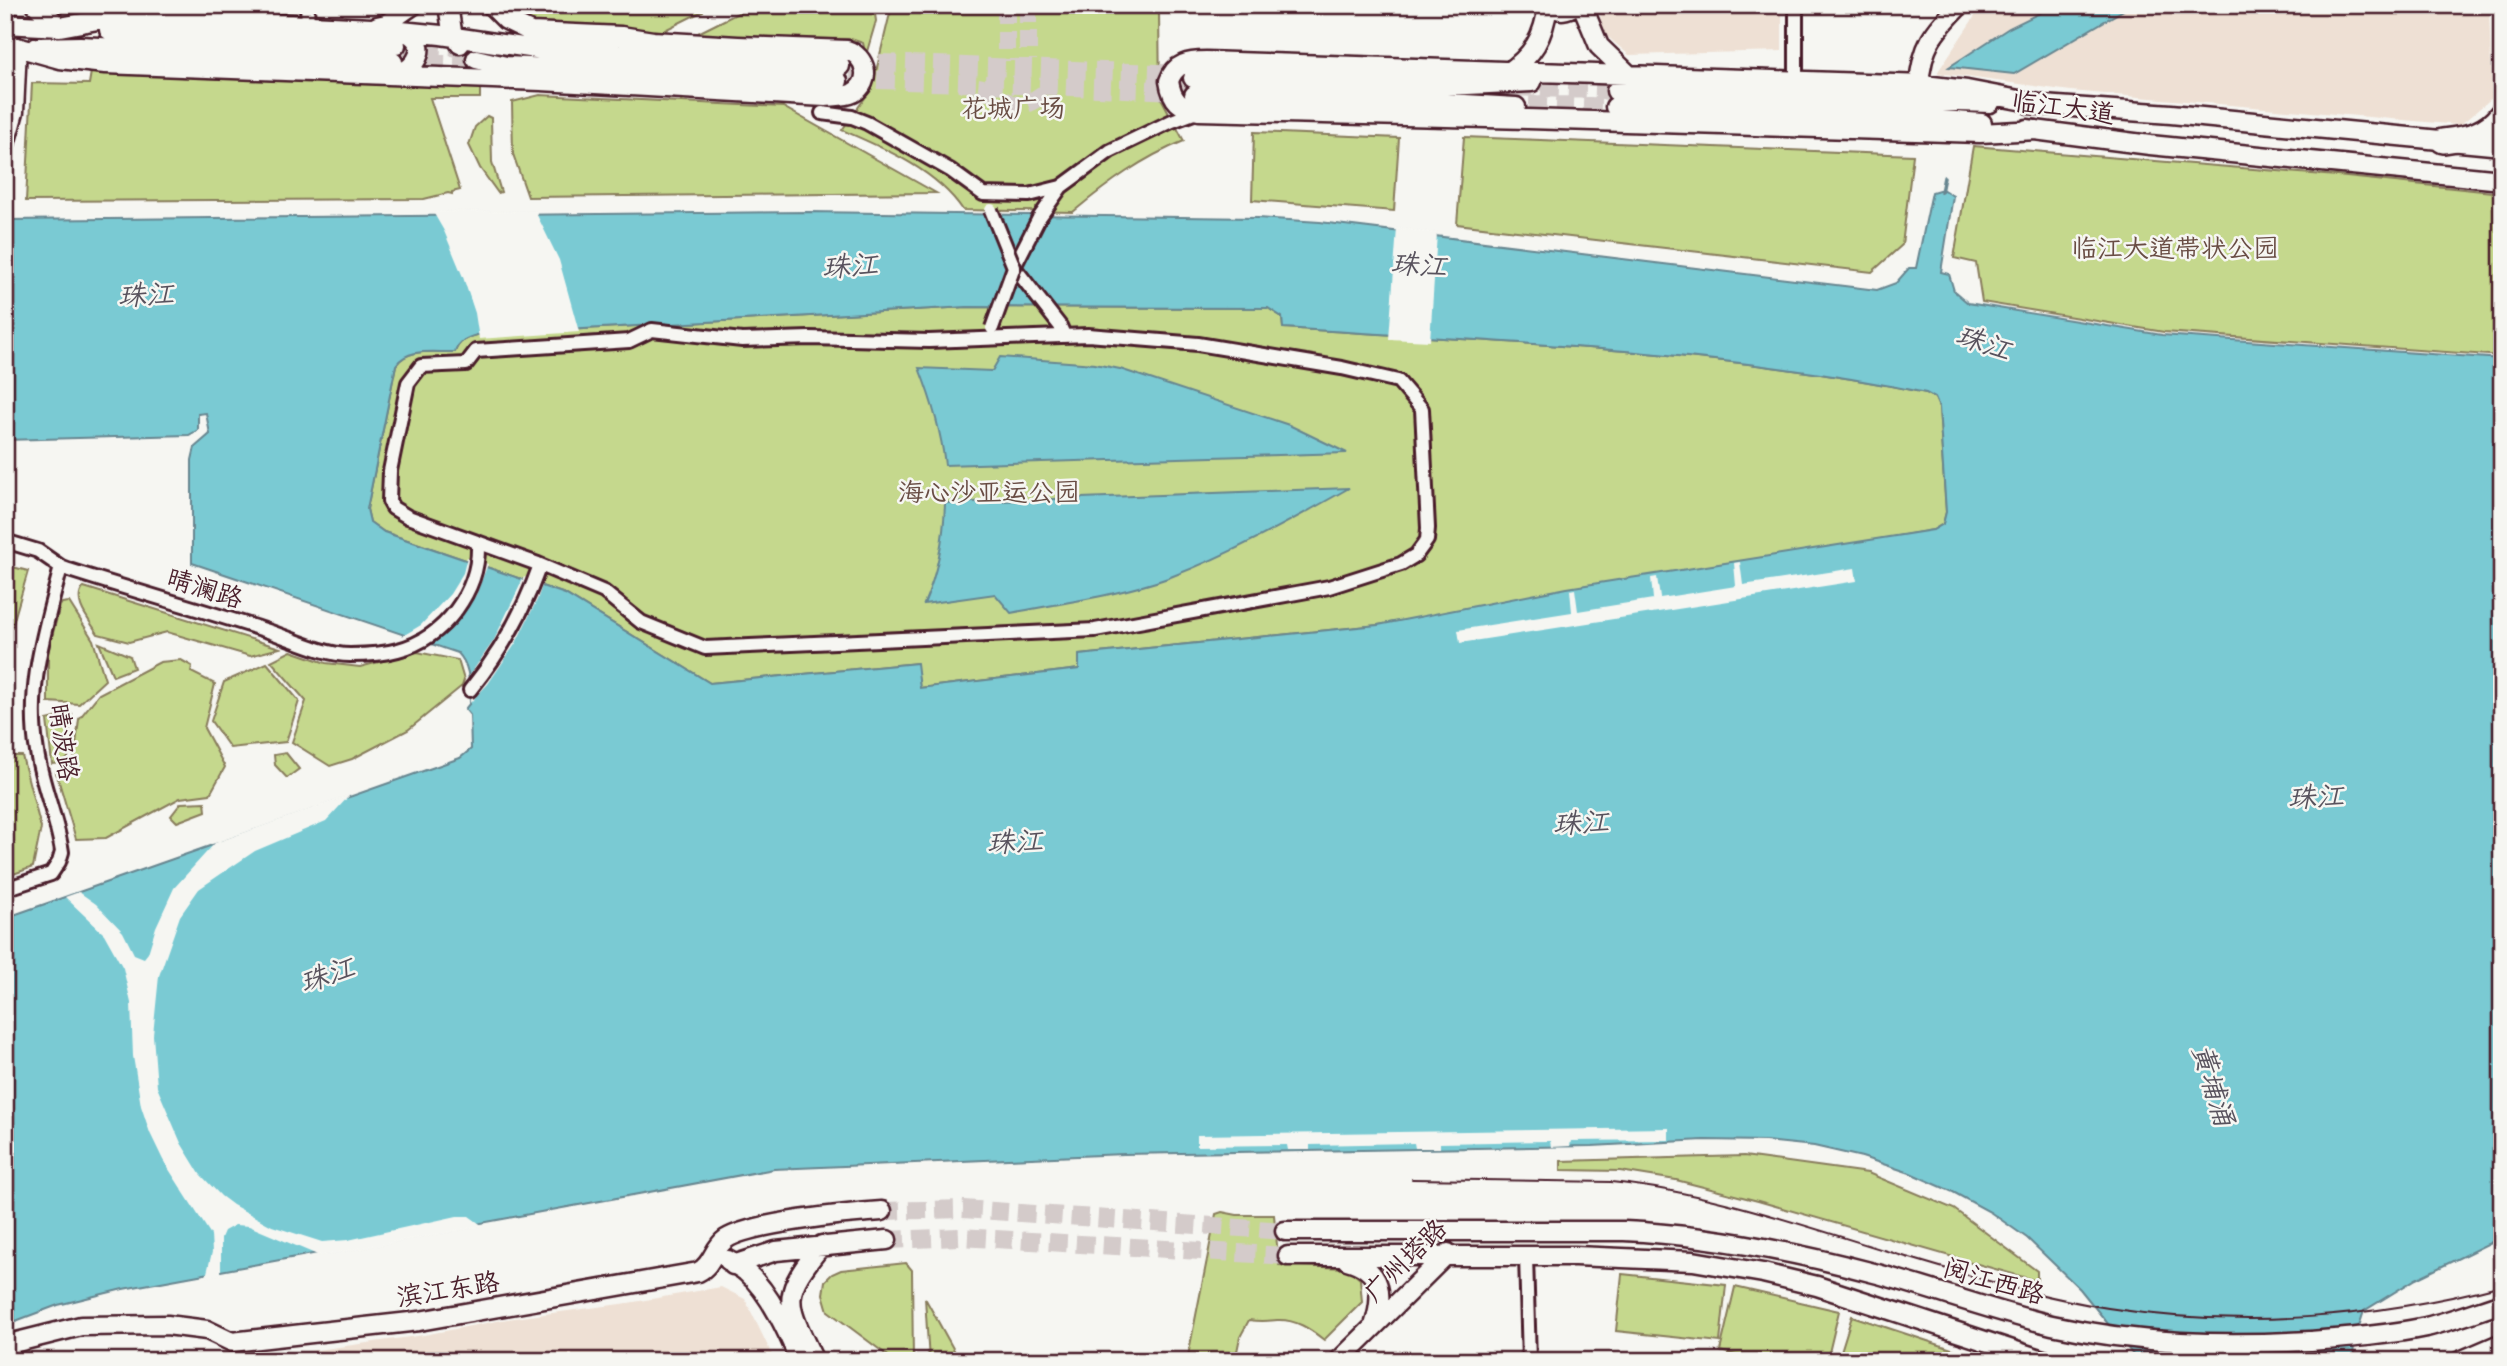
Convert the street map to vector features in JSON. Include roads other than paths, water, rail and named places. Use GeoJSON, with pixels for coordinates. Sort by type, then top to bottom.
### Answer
{"type":"FeatureCollection","features":[{"type":"Feature","properties":{"kind":"highway"},"geometry":{"type":"LineString","coordinates":[[2443,141],[2477,135],[2488,129],[2502,114]]}},
{"type":"Feature","properties":{"kind":"main road"},"geometry":{"type":"LineString","coordinates":[[36,5],[60,27]]}},
{"type":"Feature","properties":{"kind":"main road"},"geometry":{"type":"LineString","coordinates":[[60,27],[117,19],[172,18],[371,28],[386,24],[413,5]]}},
{"type":"Feature","properties":{"kind":"main road"},"geometry":{"type":"LineString","coordinates":[[448,5],[449,23],[455,37],[476,59],[514,73]]}},
{"type":"Feature","properties":{"kind":"main road"},"geometry":{"type":"LineString","coordinates":[[484,5],[495,20],[522,41],[541,66]]}},
{"type":"Feature","properties":{"kind":"main road"},"geometry":{"type":"LineString","coordinates":[[5,144],[14,112],[11,47],[60,59],[105,64],[394,53],[455,37],[541,66],[833,96],[848,95],[859,88],[865,77],[860,57],[847,50],[726,46],[621,36],[531,32],[506,20],[491,5]]}},
{"type":"Feature","properties":{"kind":"main road"},"geometry":{"type":"LineString","coordinates":[[1489,85],[1528,57],[1542,33],[1550,5],[1564,10],[1575,5]]}},
{"type":"Feature","properties":{"kind":"main road"},"geometry":{"type":"LineString","coordinates":[[1582,5],[1599,46],[1628,74]]}},
{"type":"Feature","properties":{"kind":"main road"},"geometry":{"type":"LineString","coordinates":[[1919,85],[1921,60],[1929,43],[1960,5]]}},
{"type":"Feature","properties":{"kind":"main road"},"geometry":{"type":"LineString","coordinates":[[5,24],[394,53],[486,79],[541,66]]}},
{"type":"Feature","properties":{"kind":"main road"},"geometry":{"type":"LineString","coordinates":[[371,28],[394,53]]}},
{"type":"Feature","properties":{"kind":"main road"},"geometry":{"type":"LineString","coordinates":[[476,59],[498,65],[839,74]]}},
{"type":"Feature","properties":{"kind":"main road"},"geometry":{"type":"LineString","coordinates":[[1583,74],[1537,82],[1489,85],[1196,94],[1180,106],[1171,92],[1169,81],[1172,73],[1183,64],[1206,61],[1919,85],[1967,90],[2040,104]]}},
{"type":"Feature","properties":{"kind":"main road"},"geometry":{"type":"LineString","coordinates":[[486,79],[541,66]]}},
{"type":"Feature","properties":{"kind":"main road"},"geometry":{"type":"LineString","coordinates":[[1196,94],[1541,109],[1615,107]]}},
{"type":"Feature","properties":{"kind":"main road","name":"临江大道"},"geometry":{"type":"LineString","coordinates":[[1615,107],[2040,104],[2502,146]]}},
{"type":"Feature","properties":{"kind":"main road","name":"临江大道"},"geometry":{"type":"LineString","coordinates":[[1615,107],[1937,118],[2150,145],[2502,180]]}},
{"type":"Feature","properties":{"kind":"main road"},"geometry":{"type":"LineString","coordinates":[[2374,168],[2376,135]]}},
{"type":"Feature","properties":{"kind":"main road"},"geometry":{"type":"LineString","coordinates":[[2479,178],[2502,173]]}},
{"type":"Feature","properties":{"kind":"main road"},"geometry":{"type":"LineString","coordinates":[[800,1361],[783,1325],[756,1281],[742,1268],[733,1265],[724,1253],[724,1242],[728,1238],[770,1227],[882,1211]]}},
{"type":"Feature","properties":{"kind":"main road"},"geometry":{"type":"LineString","coordinates":[[1285,1231],[1471,1232]]}},
{"type":"Feature","properties":{"kind":"main road","name":"阅江西路"},"geometry":{"type":"LineString","coordinates":[[1471,1232],[1624,1231],[1720,1238],[1873,1273],[2018,1316],[2123,1338],[2235,1344],[2326,1340],[2426,1327],[2502,1303]]}},
{"type":"Feature","properties":{"kind":"main road","name":"广州塔路"},"geometry":{"type":"LineString","coordinates":[[1355,1361],[1452,1257],[1471,1232]]}},
{"type":"Feature","properties":{"kind":"main road","name":"滨江东路"},"geometry":{"type":"LineString","coordinates":[[5,1345],[82,1326],[167,1325],[207,1331],[232,1342],[419,1321],[698,1272],[709,1265],[719,1246],[728,1238]]}},
{"type":"Feature","properties":{"kind":"main road"},"geometry":{"type":"LineString","coordinates":[[733,1265],[776,1251],[887,1240]]}},
{"type":"Feature","properties":{"kind":"main road"},"geometry":{"type":"LineString","coordinates":[[814,1361],[790,1307],[795,1284],[802,1270],[822,1245]]}},
{"type":"Feature","properties":{"kind":"main road"},"geometry":{"type":"LineString","coordinates":[[1288,1256],[1526,1256],[1693,1261],[1763,1273],[1863,1300],[2046,1361]]}},
{"type":"Feature","properties":{"kind":"main road"},"geometry":{"type":"LineString","coordinates":[[1335,1257],[1368,1269],[1376,1279],[1380,1307],[1373,1329]]}},
{"type":"Feature","properties":{"kind":"main road","name":"广州塔路"},"geometry":{"type":"LineString","coordinates":[[1339,1361],[1452,1257]]}},
{"type":"Feature","properties":{"kind":"main road"},"geometry":{"type":"LineString","coordinates":[[2460,1361],[2498,1346]]}},
{"type":"Feature","properties":{"kind":"street"},"geometry":{"type":"LineString","coordinates":[[307,5],[308,25]]}},
{"type":"Feature","properties":{"kind":"street"},"geometry":{"type":"LineString","coordinates":[[1796,5],[1797,80]]}},
{"type":"Feature","properties":{"kind":"street"},"geometry":{"type":"LineString","coordinates":[[991,333],[1014,267],[1060,187],[1110,151],[1172,121],[1196,94]]}},
{"type":"Feature","properties":{"kind":"street"},"geometry":{"type":"LineString","coordinates":[[822,113],[852,117],[867,123],[950,170],[983,194],[1014,267],[1062,330]]}},
{"type":"Feature","properties":{"kind":"street"},"geometry":{"type":"LineString","coordinates":[[983,194],[1029,195],[1060,187]]}},
{"type":"Feature","properties":{"kind":"street"},"geometry":{"type":"LineString","coordinates":[[652,330],[742,340],[929,341],[991,333],[1062,330],[1198,344],[1342,368],[1398,381],[1422,409],[1424,470],[1429,507],[1426,540],[1416,555],[1401,564],[1329,587],[1095,630],[705,648],[641,622],[604,592],[540,565],[478,548],[408,517],[393,508],[389,501],[390,471],[408,383],[421,366],[466,364],[476,351],[629,341],[652,330]]}},
{"type":"Feature","properties":{"kind":"street","name":"晴澜路"},"geometry":{"type":"LineString","coordinates":[[5,541],[38,551],[61,567],[348,655],[398,650],[433,632],[459,606],[473,582],[479,562],[478,548]]}},
{"type":"Feature","properties":{"kind":"street"},"geometry":{"type":"LineString","coordinates":[[470,690],[507,639],[540,565]]}},
{"type":"Feature","properties":{"kind":"street","name":"晴波路"},"geometry":{"type":"LineString","coordinates":[[5,889],[51,874],[62,852],[39,763],[34,718],[36,665],[61,567]]}},
{"type":"Feature","properties":{"kind":"street"},"geometry":{"type":"LineString","coordinates":[[1526,1256],[1530,1361]]}},
{"type":"Feature","properties":{"kind":"water"},"geometry":{"type":"Polygon","coordinates":[[[2056,5],[2132,5],[2014,74],[1949,67],[2009,28],[2056,5]]]}},
{"type":"Feature","properties":{"kind":"water"},"geometry":{"type":"Polygon","coordinates":[[[1942,189],[1953,196],[1941,272],[1949,274],[1954,291],[1968,303],[2162,335],[2502,359],[2502,1237],[2416,1279],[2364,1311],[2354,1342],[2353,1361],[2138,1361],[2080,1289],[2027,1238],[1990,1212],[1953,1192],[1910,1173],[1862,1157],[1814,1146],[1765,1141],[1704,1140],[1592,1146],[1124,1154],[774,1169],[123,1289],[58,1305],[5,1325],[5,918],[460,758],[471,749],[470,715],[465,709],[470,703],[468,676],[458,653],[192,563],[192,460],[195,447],[210,434],[206,413],[198,414],[198,430],[189,435],[5,440],[5,220],[809,212],[1258,218],[1320,222],[1877,290],[1896,283],[1909,268],[1916,268],[1932,192],[1942,189]],[[967,307],[477,335],[463,340],[455,352],[415,353],[401,359],[396,365],[367,509],[370,522],[384,532],[565,594],[710,683],[917,663],[920,688],[1079,669],[1079,655],[1378,625],[1567,588],[1933,530],[1943,524],[1946,512],[1939,407],[1935,398],[1926,393],[1767,366],[1686,357],[1525,343],[1283,328],[1282,317],[1268,308],[967,307]]]}},
{"type":"Feature","properties":{"kind":"water"},"geometry":{"type":"Polygon","coordinates":[[[1000,357],[1095,364],[1120,369],[1289,425],[1347,453],[945,465],[935,416],[919,368],[992,371],[1000,357]]]}},
{"type":"Feature","properties":{"kind":"water"},"geometry":{"type":"Polygon","coordinates":[[[1349,488],[1238,548],[1150,584],[1011,613],[995,594],[924,604],[939,555],[945,503],[1349,488]]]}},
{"type":"Feature","properties":{"kind":"waterway"},"geometry":{"type":"LineString","coordinates":[[1941,192],[1944,177]]}},
{"type":"Feature","properties":{"kind":"tunnel"},"geometry":{"type":"LineString","coordinates":[[1006,5],[1006,61]]}},
{"type":"Feature","properties":{"kind":"tunnel"},"geometry":{"type":"LineString","coordinates":[[1028,5],[1028,60]]}},
{"type":"Feature","properties":{"kind":"tunnel"},"geometry":{"type":"LineString","coordinates":[[396,45],[493,49]]}},
{"type":"Feature","properties":{"kind":"tunnel"},"geometry":{"type":"LineString","coordinates":[[825,61],[1186,74]]}},
{"type":"Feature","properties":{"kind":"tunnel"},"geometry":{"type":"LineString","coordinates":[[400,62],[491,65]]}},
{"type":"Feature","properties":{"kind":"tunnel"},"geometry":{"type":"LineString","coordinates":[[823,78],[1208,92]]}},
{"type":"Feature","properties":{"kind":"tunnel"},"geometry":{"type":"LineString","coordinates":[[978,87],[1014,105],[1030,103],[1046,92],[1056,90]]}},
{"type":"Feature","properties":{"kind":"tunnel"},"geometry":{"type":"LineString","coordinates":[[1514,87],[1616,91]]}},
{"type":"Feature","properties":{"kind":"tunnel"},"geometry":{"type":"LineString","coordinates":[[1502,103],[1615,107]]}},
{"type":"Feature","properties":{"kind":"tunnel"},"geometry":{"type":"LineString","coordinates":[[882,1211],[963,1209],[1285,1231]]}},
{"type":"Feature","properties":{"kind":"tunnel"},"geometry":{"type":"LineString","coordinates":[[887,1240],[961,1237],[1288,1256]]}},
{"type":"Feature","properties":{"kind":"tram line"},"geometry":{"type":"LineString","coordinates":[[1412,1179],[1611,1182],[1648,1187],[1722,1202],[2030,1292],[2108,1308],[2157,1314],[2256,1319],[2356,1313],[2454,1297],[2502,1285]]}},
{"type":"Feature","properties":{"kind":"park label","name":"花城广场"},"geometry":{"type":"Point","coordinates":[1013,108]}},
{"type":"Feature","properties":{"kind":"park label","name":"临江大道带状公园"},"geometry":{"type":"Point","coordinates":[2175,248]}},
{"type":"Feature","properties":{"kind":"park label","name":"海心沙亚运公园"},"geometry":{"type":"Point","coordinates":[989,492]}},
{"type":"Feature","properties":{"kind":"water label","name":"珠江"},"geometry":{"type":"Point","coordinates":[1419,264]}},
{"type":"Feature","properties":{"kind":"water label","name":"珠江"},"geometry":{"type":"Point","coordinates":[850,265]}},
{"type":"Feature","properties":{"kind":"water label","name":"珠江"},"geometry":{"type":"Point","coordinates":[146,294]}},
{"type":"Feature","properties":{"kind":"water label","name":"珠江"},"geometry":{"type":"Point","coordinates":[1984,342]}},
{"type":"Feature","properties":{"kind":"water label","name":"珠江"},"geometry":{"type":"Point","coordinates":[2316,796]}},
{"type":"Feature","properties":{"kind":"water label","name":"珠江"},"geometry":{"type":"Point","coordinates":[1581,822]}},
{"type":"Feature","properties":{"kind":"water label","name":"珠江"},"geometry":{"type":"Point","coordinates":[1015,841]}},
{"type":"Feature","properties":{"kind":"water label","name":"珠江"},"geometry":{"type":"Point","coordinates":[327,974]}},
{"type":"Feature","properties":{"kind":"water label","name":"黄埔涌"},"geometry":{"type":"Point","coordinates":[2214,1085]}}]}
